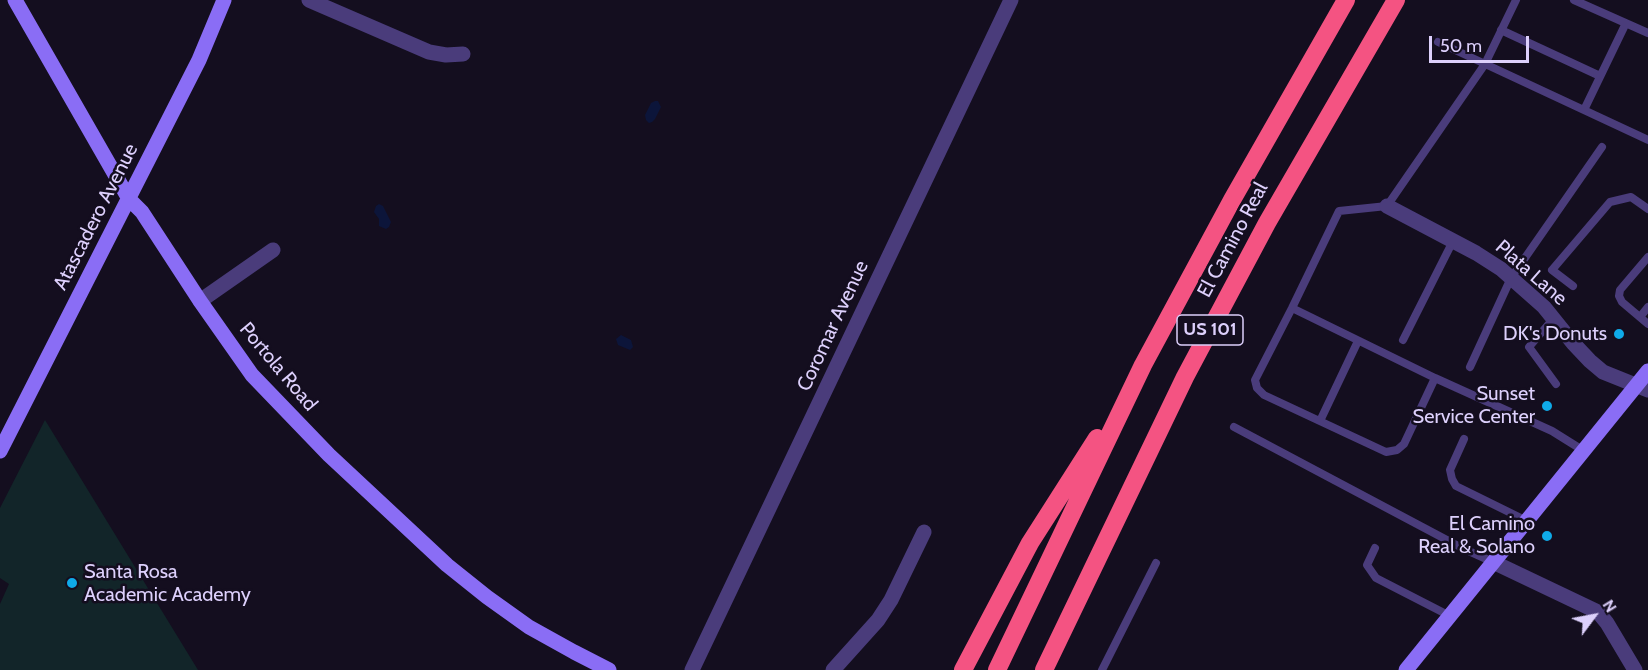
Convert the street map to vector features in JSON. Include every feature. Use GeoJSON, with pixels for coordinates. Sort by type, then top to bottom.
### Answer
{"type":"FeatureCollection","features":[{"type":"Feature","properties":{"kind":"highway","name":"El Camino Real"},"geometry":{"type":"LineString","coordinates":[[997,670],[1143,366],[1232,200],[1346,0]]}},
{"type":"Feature","properties":{"kind":"highway","name":"El Camino Real"},"geometry":{"type":"LineString","coordinates":[[1044,670],[1196,357],[1272,213],[1396,0]]}},
{"type":"Feature","properties":{"kind":"highway"},"geometry":{"type":"LineString","coordinates":[[963,670],[1030,543],[1143,366]]}},
{"type":"Feature","properties":{"kind":"street","name":"Portola Road"},"geometry":{"type":"LineString","coordinates":[[15,0],[129,199],[142,212],[200,302],[259,383],[329,455],[447,565],[529,627],[609,670]]}},
{"type":"Feature","properties":{"kind":"street","name":"Atascadero Avenue"},"geometry":{"type":"LineString","coordinates":[[0,451],[199,60],[224,0]]}},
{"type":"Feature","properties":{"kind":"street"},"geometry":{"type":"LineString","coordinates":[[309,0],[429,52],[446,56],[463,54]]}},
{"type":"Feature","properties":{"kind":"street","name":"Coromar Avenue"},"geometry":{"type":"LineString","coordinates":[[692,670],[1011,0]]}},
{"type":"Feature","properties":{"kind":"street","name":"Plata Lane"},"geometry":{"type":"LineString","coordinates":[[1387,206],[1476,253],[1501,269],[1544,307],[1579,349],[1603,372],[1642,388]]}},
{"type":"Feature","properties":{"kind":"street"},"geometry":{"type":"LineString","coordinates":[[200,302],[273,250]]}},
{"type":"Feature","properties":{"kind":"street"},"geometry":{"type":"LineString","coordinates":[[1406,670],[1584,451],[1642,388],[1648,371]]}},
{"type":"Feature","properties":{"kind":"street"},"geometry":{"type":"LineString","coordinates":[[832,670],[878,620],[891,600],[924,532]]}},
{"type":"Feature","properties":{"kind":"street"},"geometry":{"type":"LineString","coordinates":[[1493,562],[1599,612],[1635,670]]}},
{"type":"Feature","properties":{"kind":"lane"},"geometry":{"type":"LineString","coordinates":[[1435,378],[1404,444],[1397,450],[1386,452],[1264,395],[1257,388],[1255,380],[1339,211],[1387,206],[1485,64],[1516,0]]}},
{"type":"Feature","properties":{"kind":"lane"},"geometry":{"type":"LineString","coordinates":[[1574,0],[1648,33]]}},
{"type":"Feature","properties":{"kind":"lane"},"geometry":{"type":"LineString","coordinates":[[1584,110],[1626,23]]}},
{"type":"Feature","properties":{"kind":"lane"},"geometry":{"type":"LineString","coordinates":[[1501,30],[1600,76]]}},
{"type":"Feature","properties":{"kind":"lane"},"geometry":{"type":"LineString","coordinates":[[1438,42],[1646,139],[1648,130]]}},
{"type":"Feature","properties":{"kind":"lane"},"geometry":{"type":"LineString","coordinates":[[1470,367],[1511,278],[1602,147]]}},
{"type":"Feature","properties":{"kind":"lane"},"geometry":{"type":"LineString","coordinates":[[1573,286],[1552,270],[1610,202],[1631,197],[1648,209]]}},
{"type":"Feature","properties":{"kind":"lane"},"geometry":{"type":"LineString","coordinates":[[1403,340],[1453,241]]}},
{"type":"Feature","properties":{"kind":"lane"},"geometry":{"type":"LineString","coordinates":[[1648,257],[1620,290],[1619,296],[1622,302],[1648,324]]}},
{"type":"Feature","properties":{"kind":"lane"},"geometry":{"type":"LineString","coordinates":[[1640,317],[1648,307]]}},
{"type":"Feature","properties":{"kind":"lane"},"geometry":{"type":"LineString","coordinates":[[1292,308],[1435,378],[1552,431],[1584,451]]}},
{"type":"Feature","properties":{"kind":"lane"},"geometry":{"type":"LineString","coordinates":[[1554,319],[1529,347],[1556,384]]}},
{"type":"Feature","properties":{"kind":"lane"},"geometry":{"type":"LineString","coordinates":[[1320,421],[1358,340]]}},
{"type":"Feature","properties":{"kind":"lane"},"geometry":{"type":"LineString","coordinates":[[1234,427],[1462,548],[1493,562]]}},
{"type":"Feature","properties":{"kind":"lane"},"geometry":{"type":"LineString","coordinates":[[1464,439],[1450,470],[1456,486],[1527,521]]}},
{"type":"Feature","properties":{"kind":"lane"},"geometry":{"type":"LineString","coordinates":[[1375,548],[1367,565],[1376,578],[1450,616]]}},
{"type":"Feature","properties":{"kind":"lane"},"geometry":{"type":"LineString","coordinates":[[1102,670],[1156,563]]}},
{"type":"Feature","properties":{"kind":"green space","name":"Santa Rosa Academic Academy"},"geometry":{"type":"Polygon","coordinates":[[[45,420],[198,670],[0,670],[0,604],[9,584],[0,578],[0,508],[45,420]]]}},
{"type":"Feature","properties":{"kind":"water"},"geometry":{"type":"Polygon","coordinates":[[[658,101],[661,107],[655,119],[649,123],[645,115],[651,103],[658,101]]]}},
{"type":"Feature","properties":{"kind":"water"},"geometry":{"type":"Polygon","coordinates":[[[379,204],[383,206],[391,222],[386,229],[379,226],[379,219],[374,212],[379,204]]]}},
{"type":"Feature","properties":{"kind":"water"},"geometry":{"type":"Polygon","coordinates":[[[621,335],[631,340],[633,347],[630,350],[618,345],[616,339],[621,335]]]}},
{"type":"Feature","properties":{"kind":"place","name":"DK's Donuts"},"geometry":{"type":"Point","coordinates":[1619,334]}},
{"type":"Feature","properties":{"kind":"place","name":"Sunset Service Center"},"geometry":{"type":"Point","coordinates":[1547,406]}},
{"type":"Feature","properties":{"kind":"place","name":"El Camino Real & Solano"},"geometry":{"type":"Point","coordinates":[1547,536]}},
{"type":"Feature","properties":{"kind":"place","name":"Santa Rosa Academic Academy"},"geometry":{"type":"Point","coordinates":[72,583]}}]}
